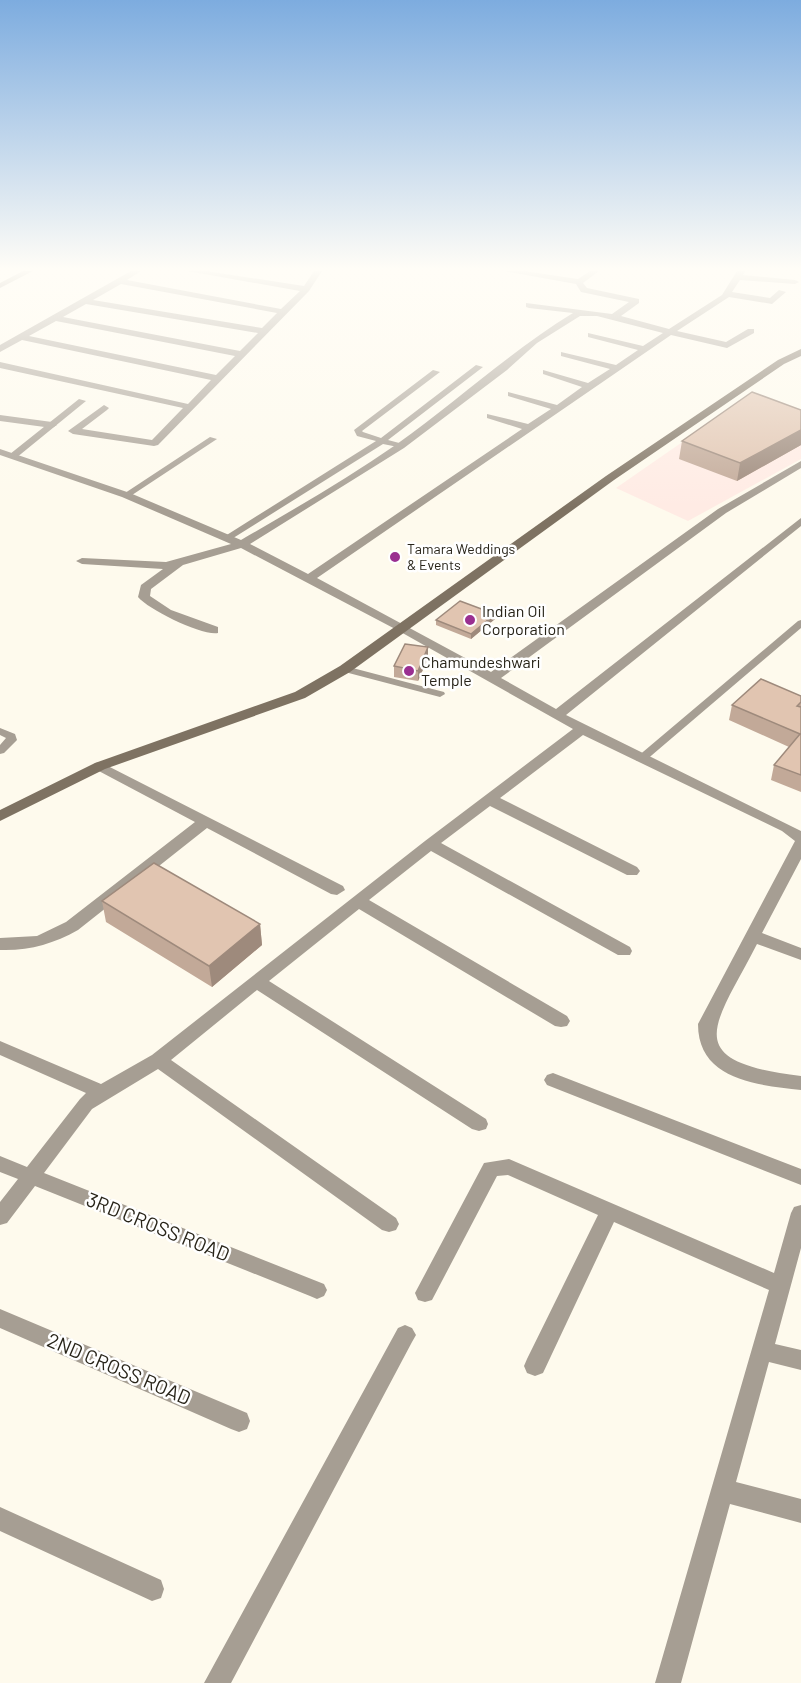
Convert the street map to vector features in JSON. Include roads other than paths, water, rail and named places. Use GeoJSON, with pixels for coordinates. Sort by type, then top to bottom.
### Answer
{"type":"FeatureCollection","features":[{"type":"Feature","properties":{"kind":"street"},"geometry":{"type":"LineString","coordinates":[[81,350],[217,378]]}},
{"type":"Feature","properties":{"kind":"street"},"geometry":{"type":"LineString","coordinates":[[218,350],[241,354]]}},
{"type":"Feature","properties":{"kind":"street"},"geometry":{"type":"LineString","coordinates":[[104,408],[73,431],[154,444],[245,350]]}},
{"type":"Feature","properties":{"kind":"street"},"geometry":{"type":"LineString","coordinates":[[214,630],[168,613],[144,597],[145,588],[177,565],[242,544],[331,492],[400,446],[525,350]]}},
{"type":"Feature","properties":{"kind":"street"},"geometry":{"type":"LineString","coordinates":[[309,578],[644,350]]}},
{"type":"Feature","properties":{"kind":"street"},"geometry":{"type":"LineString","coordinates":[[0,816],[100,766],[300,695],[345,669],[610,478],[771,369],[801,352]]}},
{"type":"Feature","properties":{"kind":"street"},"geometry":{"type":"LineString","coordinates":[[564,354],[617,368]]}},
{"type":"Feature","properties":{"kind":"street"},"geometry":{"type":"LineString","coordinates":[[0,365],[190,407]]}},
{"type":"Feature","properties":{"kind":"street"},"geometry":{"type":"LineString","coordinates":[[546,372],[590,387]]}},
{"type":"Feature","properties":{"kind":"street"},"geometry":{"type":"LineString","coordinates":[[510,394],[558,408]]}},
{"type":"Feature","properties":{"kind":"street"},"geometry":{"type":"LineString","coordinates":[[490,416],[530,428]]}},
{"type":"Feature","properties":{"kind":"street"},"geometry":{"type":"LineString","coordinates":[[0,417],[52,425]]}},
{"type":"Feature","properties":{"kind":"street"},"geometry":{"type":"LineString","coordinates":[[0,452],[126,495],[242,544],[403,628],[556,716],[787,828],[801,838]]}},
{"type":"Feature","properties":{"kind":"street"},"geometry":{"type":"LineString","coordinates":[[492,678],[722,511],[801,464]]}},
{"type":"Feature","properties":{"kind":"street"},"geometry":{"type":"LineString","coordinates":[[556,716],[801,521]]}},
{"type":"Feature","properties":{"kind":"street"},"geometry":{"type":"LineString","coordinates":[[82,561],[177,565]]}},
{"type":"Feature","properties":{"kind":"street"},"geometry":{"type":"LineString","coordinates":[[0,1217],[86,1104],[100,1092],[136,1075],[158,1060],[360,902],[430,844],[582,729]]}},
{"type":"Feature","properties":{"kind":"street"},"geometry":{"type":"LineString","coordinates":[[100,766],[337,890]]}},
{"type":"Feature","properties":{"kind":"street"},"geometry":{"type":"LineString","coordinates":[[489,799],[632,871]]}},
{"type":"Feature","properties":{"kind":"street"},"geometry":{"type":"LineString","coordinates":[[0,944],[16,945],[51,939],[72,926],[206,821]]}},
{"type":"Feature","properties":{"kind":"street"},"geometry":{"type":"LineString","coordinates":[[430,844],[624,951]]}},
{"type":"Feature","properties":{"kind":"street"},"geometry":{"type":"LineString","coordinates":[[801,844],[706,1024],[705,1034],[708,1045],[717,1058],[729,1067],[752,1076],[801,1083]]}},
{"type":"Feature","properties":{"kind":"street"},"geometry":{"type":"LineString","coordinates":[[360,902],[561,1021]]}},
{"type":"Feature","properties":{"kind":"street"},"geometry":{"type":"LineString","coordinates":[[753,936],[801,954]]}},
{"type":"Feature","properties":{"kind":"street"},"geometry":{"type":"LineString","coordinates":[[257,982],[479,1124]]}},
{"type":"Feature","properties":{"kind":"street"},"geometry":{"type":"LineString","coordinates":[[0,1048],[100,1092]]}},
{"type":"Feature","properties":{"kind":"street"},"geometry":{"type":"LineString","coordinates":[[158,1060],[389,1224]]}},
{"type":"Feature","properties":{"kind":"street"},"geometry":{"type":"LineString","coordinates":[[553,1080],[801,1177]]}},
{"type":"Feature","properties":{"kind":"street","name":"3RD CROSS ROAD"},"geometry":{"type":"LineString","coordinates":[[0,1164],[317,1290]]}},
{"type":"Feature","properties":{"kind":"street"},"geometry":{"type":"LineString","coordinates":[[425,1293],[491,1168],[509,1167],[781,1286]]}},
{"type":"Feature","properties":{"kind":"street"},"geometry":{"type":"LineString","coordinates":[[535,1366],[610,1211]]}},
{"type":"Feature","properties":{"kind":"street"},"geometry":{"type":"LineString","coordinates":[[668,1683],[799,1226]]}},
{"type":"Feature","properties":{"kind":"street","name":"2ND CROSS ROAD"},"geometry":{"type":"LineString","coordinates":[[0,1318],[239,1421]]}},
{"type":"Feature","properties":{"kind":"street"},"geometry":{"type":"LineString","coordinates":[[217,1683],[405,1335]]}},
{"type":"Feature","properties":{"kind":"street"},"geometry":{"type":"LineString","coordinates":[[763,1351],[801,1360]]}},
{"type":"Feature","properties":{"kind":"street"},"geometry":{"type":"LineString","coordinates":[[722,1490],[801,1510]]}},
{"type":"Feature","properties":{"kind":"street"},"geometry":{"type":"LineString","coordinates":[[0,1519],[152,1589]]}},
{"type":"Feature","properties":{"kind":"lane"},"geometry":{"type":"LineString","coordinates":[[227,538],[382,441],[478,367]]}},
{"type":"Feature","properties":{"kind":"lane"},"geometry":{"type":"LineString","coordinates":[[400,446],[360,434],[359,428],[436,372]]}},
{"type":"Feature","properties":{"kind":"lane"},"geometry":{"type":"LineString","coordinates":[[13,456],[82,401]]}},
{"type":"Feature","properties":{"kind":"lane"},"geometry":{"type":"LineString","coordinates":[[126,495],[213,439]]}},
{"type":"Feature","properties":{"kind":"lane"},"geometry":{"type":"LineString","coordinates":[[641,759],[801,622]]}},
{"type":"Feature","properties":{"kind":"lane"},"geometry":{"type":"LineString","coordinates":[[345,669],[440,694]]}},
{"type":"Feature","properties":{"kind":"lane"},"geometry":{"type":"LineString","coordinates":[[0,731],[10,736],[11,740],[0,751]]}},
{"type":"Feature","properties":{"kind":"place","name":"Tamara Weddings & Events"},"geometry":{"type":"Point","coordinates":[395,557]}},
{"type":"Feature","properties":{"kind":"place","name":"Indian Oil Corporation"},"geometry":{"type":"Point","coordinates":[470,620]}},
{"type":"Feature","properties":{"kind":"place","name":"Chamundeshwari Temple"},"geometry":{"type":"Point","coordinates":[409,671]}}]}
